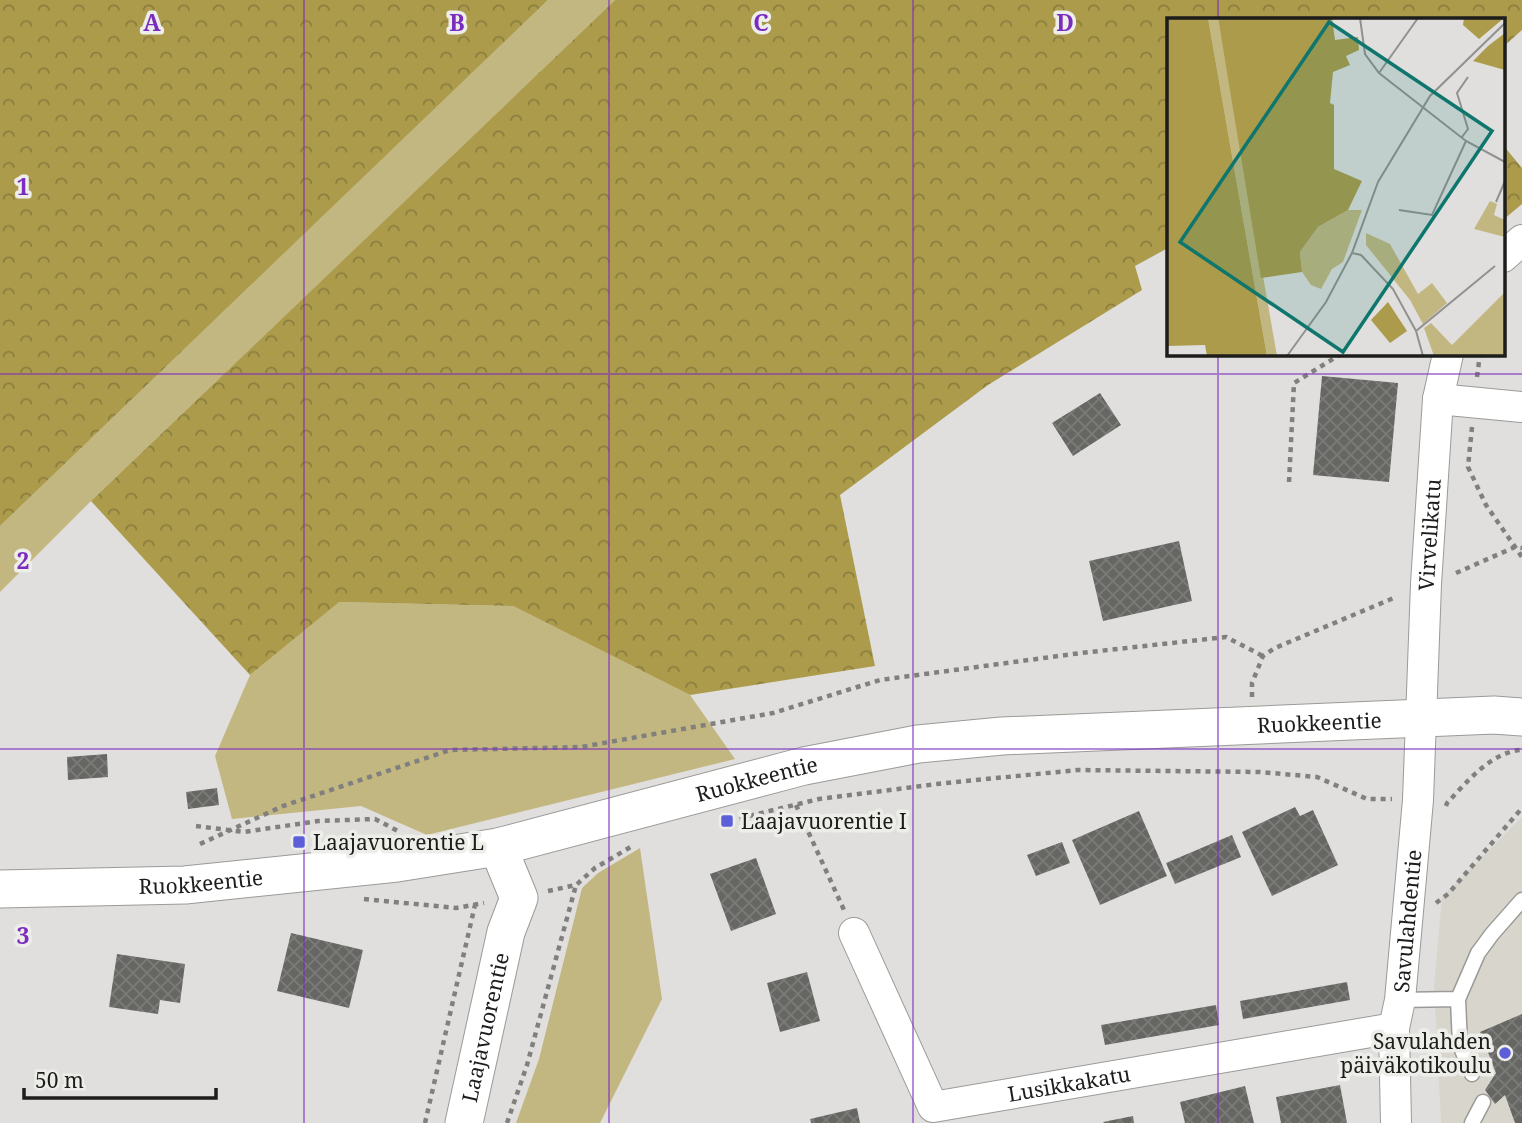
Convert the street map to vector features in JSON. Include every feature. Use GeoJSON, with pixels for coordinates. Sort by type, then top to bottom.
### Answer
{"type":"FeatureCollection","features":[{"type":"Feature","properties":{"kind":"street"},"geometry":{"type":"LineString","coordinates":[[1504,256],[1522,240]]}},
{"type":"Feature","properties":{"kind":"street","name":"Virvelikatu"},"geometry":{"type":"LineString","coordinates":[[1420,719],[1438,399],[1448,355]]}},
{"type":"Feature","properties":{"kind":"street"},"geometry":{"type":"LineString","coordinates":[[1438,399],[1522,407]]}},
{"type":"Feature","properties":{"kind":"street","name":"Ruokkeentie"},"geometry":{"type":"LineString","coordinates":[[0,889],[185,885],[317,872],[498,847],[804,766],[918,744],[1002,736],[1494,715],[1522,717]]}},
{"type":"Feature","properties":{"kind":"street","name":"Savulahdentie"},"geometry":{"type":"LineString","coordinates":[[1396,1123],[1397,1014],[1418,800],[1420,719]]}},
{"type":"Feature","properties":{"kind":"street","name":"Laajavuorentie"},"geometry":{"type":"LineString","coordinates":[[464,1123],[506,932],[519,898],[498,847]]}},
{"type":"Feature","properties":{"kind":"street","name":"Lusikkakatu"},"geometry":{"type":"LineString","coordinates":[[854,933],[933,1107],[1397,1014]]}},
{"type":"Feature","properties":{"kind":"lane"},"geometry":{"type":"LineString","coordinates":[[1472,1074],[1460,1045],[1458,999],[1478,953],[1522,900]]}},
{"type":"Feature","properties":{"kind":"lane"},"geometry":{"type":"LineString","coordinates":[[1397,1014],[1458,999]]}},
{"type":"Feature","properties":{"kind":"lane"},"geometry":{"type":"LineString","coordinates":[[1472,1123],[1483,1102]]}},
{"type":"Feature","properties":{"kind":"path"},"geometry":{"type":"LineString","coordinates":[[1294,383],[1339,355]]}},
{"type":"Feature","properties":{"kind":"path"},"geometry":{"type":"LineString","coordinates":[[1480,355],[1468,467],[1486,505],[1522,557]]}},
{"type":"Feature","properties":{"kind":"path"},"geometry":{"type":"LineString","coordinates":[[1289,482],[1296,373]]}},
{"type":"Feature","properties":{"kind":"path"},"geometry":{"type":"LineString","coordinates":[[1456,573],[1515,547],[1522,548]]}},
{"type":"Feature","properties":{"kind":"path"},"geometry":{"type":"LineString","coordinates":[[1251,726],[1252,683],[1263,656],[1275,648],[1396,597]]}},
{"type":"Feature","properties":{"kind":"path"},"geometry":{"type":"LineString","coordinates":[[200,844],[284,806],[450,750],[581,747],[773,713],[880,680],[1081,653],[1226,637],[1263,656]]}},
{"type":"Feature","properties":{"kind":"path"},"geometry":{"type":"LineString","coordinates":[[714,825],[819,799],[1077,770],[1260,772],[1317,777],[1367,799],[1447,803],[1476,772],[1508,751],[1522,750]]}},
{"type":"Feature","properties":{"kind":"path"},"geometry":{"type":"LineString","coordinates":[[796,805],[854,933]]}},
{"type":"Feature","properties":{"kind":"path"},"geometry":{"type":"LineString","coordinates":[[1426,910],[1448,894],[1522,807]]}},
{"type":"Feature","properties":{"kind":"path"},"geometry":{"type":"LineString","coordinates":[[197,826],[244,832],[318,821],[375,819],[410,837],[422,859]]}},
{"type":"Feature","properties":{"kind":"path"},"geometry":{"type":"LineString","coordinates":[[507,1123],[527,1065],[576,885],[595,868],[638,843]]}},
{"type":"Feature","properties":{"kind":"path"},"geometry":{"type":"LineString","coordinates":[[425,1123],[475,905]]}},
{"type":"Feature","properties":{"kind":"shaded area"},"geometry":{"type":"Polygon","coordinates":[[[548,0],[615,0],[91,501],[0,592],[0,526],[548,0]]]}},
{"type":"Feature","properties":{"kind":"shaded area"},"geometry":{"type":"Polygon","coordinates":[[[338,602],[513,606],[690,695],[735,759],[427,835],[361,806],[232,819],[215,756],[250,675],[338,602]]]}},
{"type":"Feature","properties":{"kind":"shaded area"},"geometry":{"type":"Polygon","coordinates":[[[1522,817],[1522,1123],[1441,1123],[1434,985],[1442,897],[1522,817]]]}},
{"type":"Feature","properties":{"kind":"shaded area"},"geometry":{"type":"Polygon","coordinates":[[[640,848],[662,999],[600,1123],[516,1123],[539,1059],[582,888],[598,873],[640,848]]]}},
{"type":"Feature","properties":{"kind":"green space"},"geometry":{"type":"Polygon","coordinates":[[[0,0],[548,0],[0,526],[0,0]]]}},
{"type":"Feature","properties":{"kind":"green space"},"geometry":{"type":"Polygon","coordinates":[[[615,0],[1522,0],[1522,30],[1504,46],[1504,18],[1167,18],[1167,249],[1135,266],[1142,290],[988,385],[840,495],[875,666],[690,695],[513,606],[339,602],[250,675],[91,501],[615,0]]]}},
{"type":"Feature","properties":{"kind":"green space"},"geometry":{"type":"Polygon","coordinates":[[[1504,146],[1522,168],[1522,204],[1504,219],[1504,146]]]}},
{"type":"Feature","properties":{"kind":"building"},"geometry":{"type":"Polygon","coordinates":[[[1322,376],[1398,383],[1389,482],[1313,475],[1322,376]]]}},
{"type":"Feature","properties":{"kind":"building"},"geometry":{"type":"Polygon","coordinates":[[[1100,393],[1121,425],[1073,456],[1052,423],[1100,393]]]}},
{"type":"Feature","properties":{"kind":"building"},"geometry":{"type":"Polygon","coordinates":[[[1179,541],[1192,601],[1103,621],[1089,561],[1179,541]]]}},
{"type":"Feature","properties":{"kind":"building"},"geometry":{"type":"Polygon","coordinates":[[[107,754],[108,777],[68,780],[67,757],[107,754]]]}},
{"type":"Feature","properties":{"kind":"building"},"geometry":{"type":"Polygon","coordinates":[[[217,788],[219,805],[188,809],[186,792],[217,788]]]}},
{"type":"Feature","properties":{"kind":"building"},"geometry":{"type":"Polygon","coordinates":[[[1295,807],[1300,816],[1313,810],[1338,865],[1272,896],[1242,832],[1295,807]]]}},
{"type":"Feature","properties":{"kind":"building"},"geometry":{"type":"Polygon","coordinates":[[[1139,811],[1167,876],[1100,905],[1072,840],[1139,811]]]}},
{"type":"Feature","properties":{"kind":"building"},"geometry":{"type":"Polygon","coordinates":[[[1232,835],[1241,857],[1175,884],[1166,863],[1232,835]]]}},
{"type":"Feature","properties":{"kind":"building"},"geometry":{"type":"Polygon","coordinates":[[[1062,842],[1070,863],[1036,876],[1027,855],[1062,842]]]}},
{"type":"Feature","properties":{"kind":"building"},"geometry":{"type":"Polygon","coordinates":[[[756,858],[776,914],[731,931],[710,874],[756,858]]]}},
{"type":"Feature","properties":{"kind":"building"},"geometry":{"type":"Polygon","coordinates":[[[291,933],[363,950],[349,1008],[277,991],[291,933]]]}},
{"type":"Feature","properties":{"kind":"building"},"geometry":{"type":"Polygon","coordinates":[[[117,954],[185,964],[180,1003],[160,1000],[158,1014],[109,1007],[117,954]]]}},
{"type":"Feature","properties":{"kind":"building"},"geometry":{"type":"Polygon","coordinates":[[[807,972],[820,1021],[780,1032],[767,983],[807,972]]]}},
{"type":"Feature","properties":{"kind":"building"},"geometry":{"type":"Polygon","coordinates":[[[1347,982],[1350,1000],[1243,1019],[1240,1001],[1347,982]]]}},
{"type":"Feature","properties":{"kind":"building"},"geometry":{"type":"Polygon","coordinates":[[[1216,1005],[1219,1025],[1105,1045],[1101,1025],[1216,1005]]]}},
{"type":"Feature","properties":{"kind":"building","name":"Savulahden päiväkotikoulu"},"geometry":{"type":"Polygon","coordinates":[[[1522,1014],[1522,1123],[1515,1123],[1505,1095],[1495,1104],[1485,1090],[1496,1073],[1480,1032],[1522,1014]]]}},
{"type":"Feature","properties":{"kind":"building"},"geometry":{"type":"Polygon","coordinates":[[[1340,1085],[1347,1123],[1281,1123],[1276,1097],[1340,1085]]]}},
{"type":"Feature","properties":{"kind":"building"},"geometry":{"type":"Polygon","coordinates":[[[1245,1086],[1254,1123],[1185,1123],[1180,1102],[1245,1086]]]}},
{"type":"Feature","properties":{"kind":"building"},"geometry":{"type":"Polygon","coordinates":[[[857,1108],[860,1123],[811,1123],[810,1119],[857,1108]]]}},
{"type":"Feature","properties":{"kind":"building"},"geometry":{"type":"Polygon","coordinates":[[[1133,1116],[1134,1123],[1103,1122],[1133,1116]]]}},
{"type":"Feature","properties":{"kind":"place","name":"Laajavuorentie I"},"geometry":{"type":"Point","coordinates":[727,821]}},
{"type":"Feature","properties":{"kind":"place","name":"Laajavuorentie L"},"geometry":{"type":"Point","coordinates":[299,842]}},
{"type":"Feature","properties":{"kind":"place","name":"Savulahden päiväkotikoulu"},"geometry":{"type":"Point","coordinates":[1505,1053]}}]}
